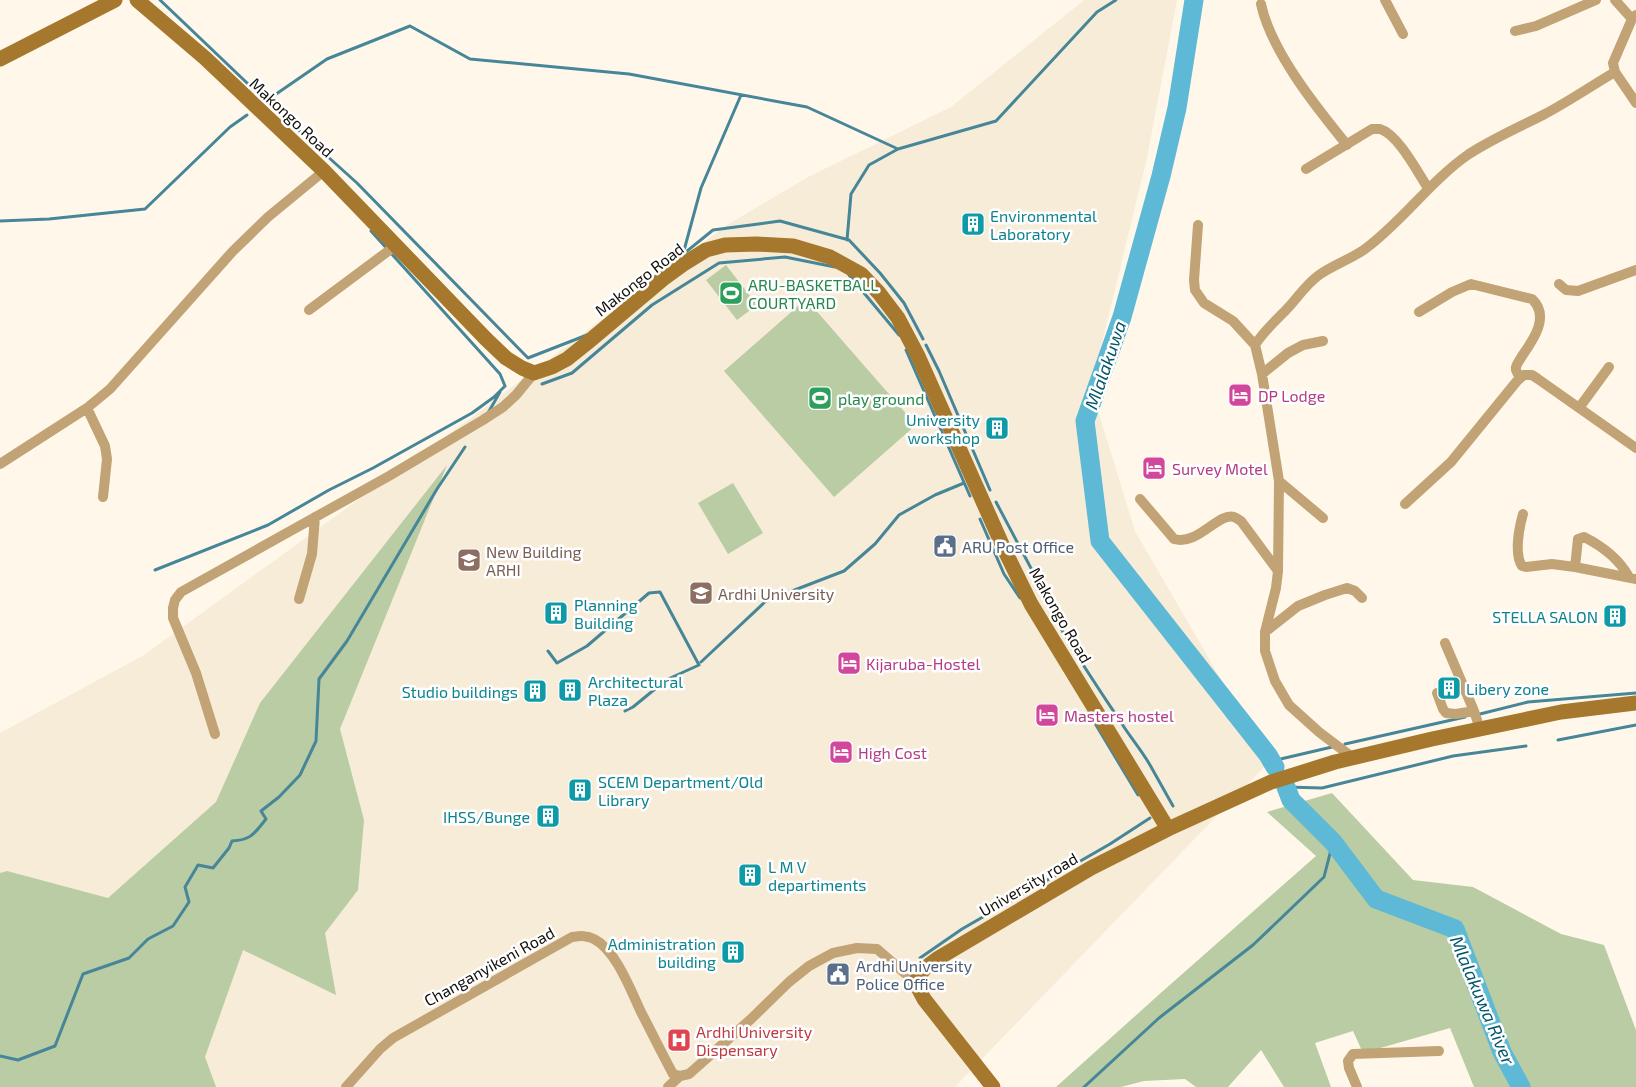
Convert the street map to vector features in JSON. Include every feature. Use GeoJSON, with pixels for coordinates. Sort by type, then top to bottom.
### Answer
{"type":"FeatureCollection","features":[{"type":"Feature","properties":{"kind":"street"},"geometry":{"type":"LineString","coordinates":[[0,59],[115,0]]}},
{"type":"Feature","properties":{"kind":"street","name":"Makongo Road"},"geometry":{"type":"LineString","coordinates":[[136,0],[205,58],[324,172],[486,339],[506,358],[522,368],[534,372],[552,367],[567,359],[663,279],[689,260],[714,248],[741,244],[793,246],[830,257],[861,274],[879,293],[898,318],[918,356],[1005,551],[1031,604],[1168,829]]}},
{"type":"Feature","properties":{"kind":"street"},"geometry":{"type":"LineString","coordinates":[[1385,0],[1403,34]]}},
{"type":"Feature","properties":{"kind":"street"},"geometry":{"type":"LineString","coordinates":[[1515,31],[1536,26],[1596,0]]}},
{"type":"Feature","properties":{"kind":"street"},"geometry":{"type":"LineString","coordinates":[[1615,0],[1634,17],[1613,63],[1615,72],[1636,103]]}},
{"type":"Feature","properties":{"kind":"street"},"geometry":{"type":"LineString","coordinates":[[1261,4],[1268,28],[1282,54],[1319,110],[1347,144]]}},
{"type":"Feature","properties":{"kind":"street"},"geometry":{"type":"LineString","coordinates":[[1255,345],[1262,334],[1286,310],[1305,287],[1320,274],[1352,258],[1393,226],[1446,171],[1470,153],[1546,113],[1615,72]]}},
{"type":"Feature","properties":{"kind":"street"},"geometry":{"type":"LineString","coordinates":[[1306,169],[1372,130],[1380,129],[1394,139],[1406,153],[1428,188]]}},
{"type":"Feature","properties":{"kind":"street"},"geometry":{"type":"LineString","coordinates":[[0,464],[88,408],[115,383],[233,250],[268,217],[324,172]]}},
{"type":"Feature","properties":{"kind":"street"},"geometry":{"type":"LineString","coordinates":[[1198,226],[1195,290],[1204,303],[1233,322],[1255,345],[1262,374],[1279,481],[1278,571],[1276,588],[1265,632],[1265,650],[1282,694],[1289,704],[1352,757]]}},
{"type":"Feature","properties":{"kind":"street"},"geometry":{"type":"LineString","coordinates":[[309,310],[395,246]]}},
{"type":"Feature","properties":{"kind":"street"},"geometry":{"type":"LineString","coordinates":[[1559,284],[1566,290],[1578,291],[1636,270]]}},
{"type":"Feature","properties":{"kind":"street"},"geometry":{"type":"LineString","coordinates":[[1419,312],[1452,292],[1471,284],[1532,299],[1539,306],[1541,318],[1535,334],[1516,366],[1516,372],[1520,377]]}},
{"type":"Feature","properties":{"kind":"street"},"geometry":{"type":"LineString","coordinates":[[1262,374],[1288,353],[1303,345],[1323,342]]}},
{"type":"Feature","properties":{"kind":"street"},"geometry":{"type":"LineString","coordinates":[[1579,408],[1609,367]]}},
{"type":"Feature","properties":{"kind":"street"},"geometry":{"type":"LineString","coordinates":[[216,734],[196,673],[173,618],[175,600],[181,592],[389,476],[483,420],[516,395],[534,372]]}},
{"type":"Feature","properties":{"kind":"street"},"geometry":{"type":"LineString","coordinates":[[1405,504],[1451,462],[1520,377],[1524,375],[1532,375],[1636,448]]}},
{"type":"Feature","properties":{"kind":"street"},"geometry":{"type":"LineString","coordinates":[[88,408],[99,430],[106,452],[107,466],[103,497]]}},
{"type":"Feature","properties":{"kind":"street"},"geometry":{"type":"LineString","coordinates":[[1279,481],[1323,518]]}},
{"type":"Feature","properties":{"kind":"street"},"geometry":{"type":"LineString","coordinates":[[1140,499],[1174,539],[1182,541],[1191,538],[1226,517],[1233,516],[1241,521],[1278,571]]}},
{"type":"Feature","properties":{"kind":"street"},"geometry":{"type":"LineString","coordinates":[[1523,514],[1518,532],[1519,561],[1522,566],[1552,564],[1575,566],[1632,578]]}},
{"type":"Feature","properties":{"kind":"street"},"geometry":{"type":"LineString","coordinates":[[299,599],[312,554],[315,517]]}},
{"type":"Feature","properties":{"kind":"street"},"geometry":{"type":"LineString","coordinates":[[1575,566],[1578,539],[1584,537],[1596,543],[1621,564],[1632,578]]}},
{"type":"Feature","properties":{"kind":"street"},"geometry":{"type":"LineString","coordinates":[[1265,632],[1298,606],[1325,595],[1347,588],[1355,591],[1362,598]]}},
{"type":"Feature","properties":{"kind":"street"},"geometry":{"type":"LineString","coordinates":[[1445,643],[1480,729]]}},
{"type":"Feature","properties":{"kind":"street"},"geometry":{"type":"LineString","coordinates":[[1437,693],[1446,713],[1456,714],[1474,711]]}},
{"type":"Feature","properties":{"kind":"street","name":"University road"},"geometry":{"type":"LineString","coordinates":[[915,982],[925,968],[936,959],[1091,868],[1168,829],[1271,782],[1304,770],[1352,757],[1480,729],[1561,712],[1636,703]]}},
{"type":"Feature","properties":{"kind":"street","name":"Changanyikeni Road"},"geometry":{"type":"LineString","coordinates":[[346,1087],[393,1038],[559,943],[572,937],[585,936],[595,939],[604,947],[616,963],[673,1074],[680,1076]]}},
{"type":"Feature","properties":{"kind":"street"},"geometry":{"type":"LineString","coordinates":[[668,1087],[680,1076],[689,1074],[809,966],[833,953],[858,948],[877,949],[915,982],[924,999],[993,1087]]}},
{"type":"Feature","properties":{"kind":"street"},"geometry":{"type":"LineString","coordinates":[[1357,1087],[1348,1061],[1353,1054],[1439,1052]]}},
{"type":"Feature","properties":{"kind":"shaded area","name":"Ardhi University"},"geometry":{"type":"Polygon","coordinates":[[[1084,0],[1177,0],[1147,158],[1091,388],[1135,531],[1269,762],[955,1087],[0,1087],[0,733],[144,655],[475,415],[727,225],[808,177],[951,107],[1084,0]]]}},
{"type":"Feature","properties":{"kind":"green space","name":"ARU-BASKETBALL COURTYARD"},"geometry":{"type":"Polygon","coordinates":[[[726,265],[757,305],[737,320],[706,280],[726,265]]]}},
{"type":"Feature","properties":{"kind":"green space","name":"play ground"},"geometry":{"type":"Polygon","coordinates":[[[806,299],[916,425],[834,497],[724,371],[806,299]]]}},
{"type":"Feature","properties":{"kind":"green space"},"geometry":{"type":"Polygon","coordinates":[[[447,465],[340,729],[364,820],[358,890],[325,933],[336,995],[243,950],[205,1057],[216,1087],[0,1087],[0,873],[7,871],[108,898],[216,802],[260,703],[447,465]]]}},
{"type":"Feature","properties":{"kind":"green space"},"geometry":{"type":"Polygon","coordinates":[[[733,483],[763,533],[728,554],[698,503],[733,483]]]}},
{"type":"Feature","properties":{"kind":"green space"},"geometry":{"type":"Polygon","coordinates":[[[1332,793],[1413,880],[1473,887],[1561,934],[1604,945],[1636,1030],[1636,1087],[1474,1087],[1450,1028],[1363,1053],[1353,1031],[1315,1043],[1331,1087],[1284,1087],[1261,1050],[1228,1087],[1196,1087],[1185,1079],[1144,1081],[1121,1087],[1056,1087],[1316,856],[1267,812],[1332,793]]]}},
{"type":"Feature","properties":{"kind":"waterway"},"geometry":{"type":"LineString","coordinates":[[160,0],[266,101],[357,183],[528,358],[587,335]]}},
{"type":"Feature","properties":{"kind":"waterway"},"geometry":{"type":"LineString","coordinates":[[266,101],[327,59],[410,26],[470,59],[629,74],[807,107],[898,149],[996,121],[1097,12],[1116,0]]}},
{"type":"Feature","properties":{"kind":"waterway","name":"Mlalakuwa"},"geometry":{"type":"LineString","coordinates":[[1194,0],[1177,108],[1161,176],[1122,317],[1085,421],[1100,541],[1268,755],[1275,767]]}},
{"type":"Feature","properties":{"kind":"waterway"},"geometry":{"type":"LineString","coordinates":[[683,254],[701,188],[741,95]]}},
{"type":"Feature","properties":{"kind":"waterway"},"geometry":{"type":"LineString","coordinates":[[0,221],[49,219],[145,209],[230,127],[247,115]]}},
{"type":"Feature","properties":{"kind":"waterway"},"geometry":{"type":"LineString","coordinates":[[847,240],[851,194],[869,165],[898,149]]}},
{"type":"Feature","properties":{"kind":"waterway"},"geometry":{"type":"LineString","coordinates":[[639,290],[713,230],[780,221],[849,240],[880,273],[904,303],[923,339]]}},
{"type":"Feature","properties":{"kind":"waterway"},"geometry":{"type":"LineString","coordinates":[[371,231],[500,374],[505,386]]}},
{"type":"Feature","properties":{"kind":"waterway"},"geometry":{"type":"LineString","coordinates":[[542,384],[572,373],[652,305],[719,263],[785,257],[835,267]]}},
{"type":"Feature","properties":{"kind":"waterway"},"geometry":{"type":"LineString","coordinates":[[849,275],[899,335]]}},
{"type":"Feature","properties":{"kind":"waterway"},"geometry":{"type":"LineString","coordinates":[[926,345],[990,490]]}},
{"type":"Feature","properties":{"kind":"waterway"},"geometry":{"type":"LineString","coordinates":[[906,350],[970,496]]}},
{"type":"Feature","properties":{"kind":"waterway"},"geometry":{"type":"LineString","coordinates":[[155,570],[268,525],[472,413],[494,397],[505,386]]}},
{"type":"Feature","properties":{"kind":"waterway"},"geometry":{"type":"LineString","coordinates":[[488,413],[500,392]]}},
{"type":"Feature","properties":{"kind":"waterway"},"geometry":{"type":"LineString","coordinates":[[0,1056],[18,1060],[55,1046],[83,974],[129,958],[148,939],[173,926],[189,902],[185,887],[198,865],[213,868],[229,848],[232,841],[248,838],[252,835],[266,819],[261,811],[279,797],[300,775],[316,741],[319,679],[347,641],[437,489],[465,447]]}},
{"type":"Feature","properties":{"kind":"waterway"},"geometry":{"type":"LineString","coordinates":[[701,662],[766,601],[844,571],[875,544],[899,515],[935,495],[964,483]]}},
{"type":"Feature","properties":{"kind":"waterway"},"geometry":{"type":"LineString","coordinates":[[996,502],[1033,572]]}},
{"type":"Feature","properties":{"kind":"waterway"},"geometry":{"type":"LineString","coordinates":[[980,519],[1004,574],[1020,598]]}},
{"type":"Feature","properties":{"kind":"waterway"},"geometry":{"type":"LineString","coordinates":[[1039,587],[1068,640],[1147,760],[1173,806]]}},
{"type":"Feature","properties":{"kind":"waterway"},"geometry":{"type":"LineString","coordinates":[[548,651],[557,663],[587,646],[649,593],[660,592],[699,665],[666,680],[633,707],[625,711]]}},
{"type":"Feature","properties":{"kind":"waterway"},"geometry":{"type":"LineString","coordinates":[[1476,715],[1528,702],[1636,693]]}},
{"type":"Feature","properties":{"kind":"waterway"},"geometry":{"type":"LineString","coordinates":[[1345,744],[1465,717]]}},
{"type":"Feature","properties":{"kind":"waterway"},"geometry":{"type":"LineString","coordinates":[[1096,725],[1138,795]]}},
{"type":"Feature","properties":{"kind":"waterway"},"geometry":{"type":"LineString","coordinates":[[1558,740],[1636,725]]}},
{"type":"Feature","properties":{"kind":"waterway"},"geometry":{"type":"LineString","coordinates":[[1286,787],[1322,788],[1453,756],[1526,746]]}},
{"type":"Feature","properties":{"kind":"waterway"},"geometry":{"type":"LineString","coordinates":[[1272,761],[1332,747]]}},
{"type":"Feature","properties":{"kind":"waterway","name":"Mlalakuwa River"},"geometry":{"type":"LineString","coordinates":[[1286,787],[1291,800],[1333,842],[1376,899],[1455,929],[1502,1052],[1521,1087]]}},
{"type":"Feature","properties":{"kind":"waterway"},"geometry":{"type":"LineString","coordinates":[[920,958],[962,929],[1110,844],[1150,818]]}},
{"type":"Feature","properties":{"kind":"waterway"},"geometry":{"type":"LineString","coordinates":[[1084,1087],[1159,1018],[1253,945],[1324,877],[1333,842]]}},
{"type":"Feature","properties":{"kind":"place","name":"Environmental Laboratory"},"geometry":{"type":"Point","coordinates":[973,224]}},
{"type":"Feature","properties":{"kind":"place","name":"ARU-BASKETBALL COURTYARD"},"geometry":{"type":"Point","coordinates":[731,293]}},
{"type":"Feature","properties":{"kind":"place","name":"DP Lodge"},"geometry":{"type":"Point","coordinates":[1240,395]}},
{"type":"Feature","properties":{"kind":"place","name":"play ground"},"geometry":{"type":"Point","coordinates":[820,398]}},
{"type":"Feature","properties":{"kind":"place","name":"University workshop"},"geometry":{"type":"Point","coordinates":[997,428]}},
{"type":"Feature","properties":{"kind":"place","name":"Survey Motel"},"geometry":{"type":"Point","coordinates":[1154,468]}},
{"type":"Feature","properties":{"kind":"place","name":"ARU Post Office"},"geometry":{"type":"Point","coordinates":[945,546]}},
{"type":"Feature","properties":{"kind":"place","name":"New Building ARHI"},"geometry":{"type":"Point","coordinates":[469,560]}},
{"type":"Feature","properties":{"kind":"place","name":"Ardhi University"},"geometry":{"type":"Point","coordinates":[701,593]}},
{"type":"Feature","properties":{"kind":"place","name":"Planning Building"},"geometry":{"type":"Point","coordinates":[556,613]}},
{"type":"Feature","properties":{"kind":"place","name":"STELLA SALON"},"geometry":{"type":"Point","coordinates":[1615,616]}},
{"type":"Feature","properties":{"kind":"place","name":"Kijaruba-Hostel"},"geometry":{"type":"Point","coordinates":[849,663]}},
{"type":"Feature","properties":{"kind":"place","name":"Libery zone"},"geometry":{"type":"Point","coordinates":[1449,688]}},
{"type":"Feature","properties":{"kind":"place","name":"Architectural Plaza"},"geometry":{"type":"Point","coordinates":[570,690]}},
{"type":"Feature","properties":{"kind":"place","name":"Studio buildings"},"geometry":{"type":"Point","coordinates":[535,691]}},
{"type":"Feature","properties":{"kind":"place","name":"Masters hostel"},"geometry":{"type":"Point","coordinates":[1047,715]}},
{"type":"Feature","properties":{"kind":"place","name":"High Cost"},"geometry":{"type":"Point","coordinates":[841,752]}},
{"type":"Feature","properties":{"kind":"place","name":"SCEM Department/Old Library"},"geometry":{"type":"Point","coordinates":[580,790]}},
{"type":"Feature","properties":{"kind":"place","name":"IHSS/Bunge"},"geometry":{"type":"Point","coordinates":[548,816]}},
{"type":"Feature","properties":{"kind":"place","name":"L M V departiments"},"geometry":{"type":"Point","coordinates":[750,875]}},
{"type":"Feature","properties":{"kind":"place","name":"Administration building"},"geometry":{"type":"Point","coordinates":[733,952]}},
{"type":"Feature","properties":{"kind":"place","name":"Ardhi University Police Office"},"geometry":{"type":"Point","coordinates":[838,974]}},
{"type":"Feature","properties":{"kind":"place","name":"Ardhi University Dispensary"},"geometry":{"type":"Point","coordinates":[679,1040]}}]}
